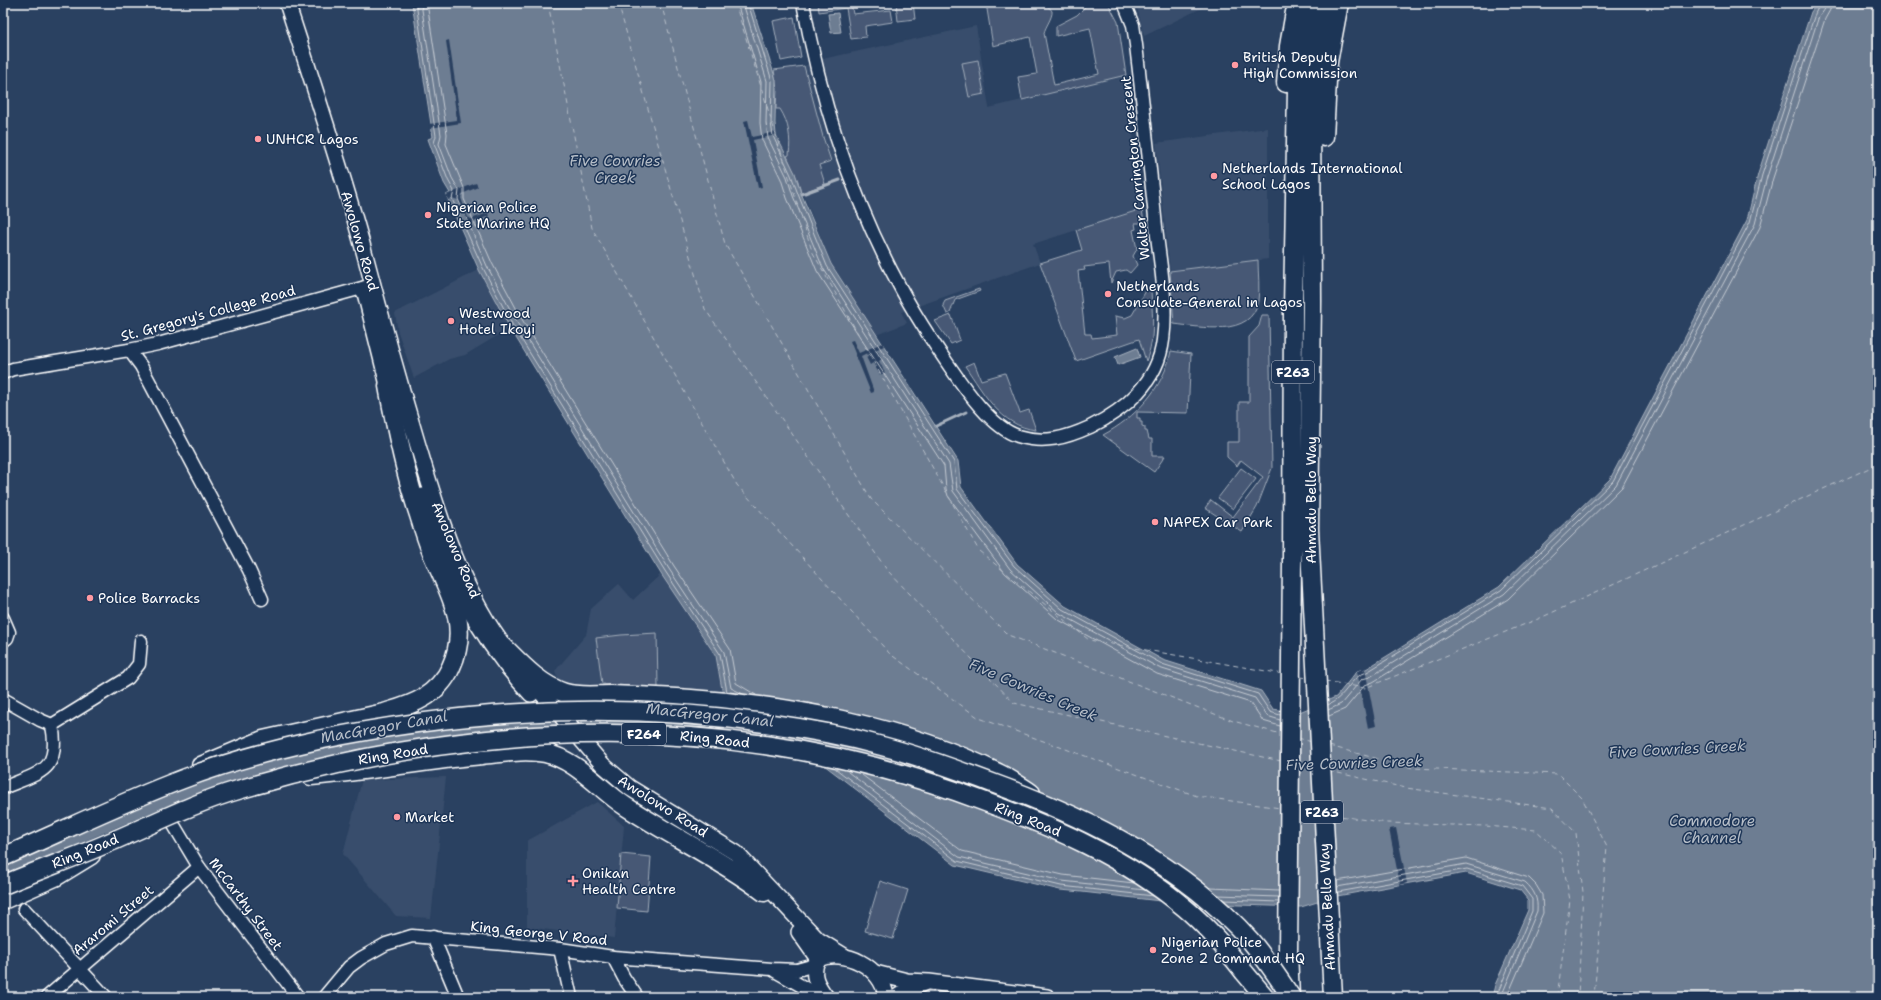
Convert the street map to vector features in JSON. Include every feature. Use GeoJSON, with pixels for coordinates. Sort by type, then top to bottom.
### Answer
{"type":"FeatureCollection","features":[{"type":"Feature","properties":{"kind":"highway"},"geometry":{"type":"LineString","coordinates":[[1293,308],[1284,279],[1284,161],[1285,93],[1289,46],[1297,3]]}},
{"type":"Feature","properties":{"kind":"highway","name":"Ahmadu Bello Way"},"geometry":{"type":"LineString","coordinates":[[1287,993],[1292,654],[1293,308],[1304,94],[1306,17],[1310,3]]}},
{"type":"Feature","properties":{"kind":"highway","name":"Ahmadu Bello Way"},"geometry":{"type":"LineString","coordinates":[[1326,3],[1304,94],[1312,301],[1309,529],[1314,658],[1330,966],[1333,997]]}},
{"type":"Feature","properties":{"kind":"highway"},"geometry":{"type":"LineString","coordinates":[[1312,301],[1321,271],[1324,114],[1328,62],[1339,3]]}},
{"type":"Feature","properties":{"kind":"highway"},"geometry":{"type":"LineString","coordinates":[[184,778],[202,765],[270,738],[384,713],[423,698],[440,684],[448,674],[459,648],[460,632],[456,607],[431,551],[401,453],[388,386]]}},
{"type":"Feature","properties":{"kind":"highway"},"geometry":{"type":"LineString","coordinates":[[503,646],[524,666],[550,687],[565,693],[581,696],[656,696],[752,706],[839,720],[887,731],[924,742],[975,762],[999,773],[1044,802]]}},
{"type":"Feature","properties":{"kind":"highway","name":"Ring Road"},"geometry":{"type":"LineString","coordinates":[[3,857],[184,778],[271,752],[317,741],[402,725],[495,715],[612,710],[700,714],[784,725],[880,745],[928,760],[1044,802],[1126,843],[1162,865],[1211,903],[1248,938],[1273,969],[1287,993]]}},
{"type":"Feature","properties":{"kind":"highway","name":"Ring Road"},"geometry":{"type":"LineString","coordinates":[[3,885],[107,844],[181,810],[237,790],[287,778],[321,767],[420,749],[478,742],[601,733],[684,735],[730,740],[819,754],[887,769],[968,795],[1043,825],[1119,861],[1160,888],[1188,910],[1221,943],[1244,972]]}},
{"type":"Feature","properties":{"kind":"highway"},"geometry":{"type":"LineString","coordinates":[[287,778],[363,771],[435,759],[520,752],[544,753],[567,761],[613,797],[650,822],[739,873],[764,892]]}},
{"type":"Feature","properties":{"kind":"highway"},"geometry":{"type":"LineString","coordinates":[[3,900],[61,873],[107,844]]}},
{"type":"Feature","properties":{"kind":"highway"},"geometry":{"type":"LineString","coordinates":[[1244,972],[1257,997]]}},
{"type":"Feature","properties":{"kind":"highway","name":"F264"},"geometry":{"type":"LineString","coordinates":[[1244,972],[1265,997]]}},
{"type":"Feature","properties":{"kind":"main road","name":"Awolowo Road"},"geometry":{"type":"LineString","coordinates":[[276,3],[333,176],[437,507],[453,551],[475,598],[503,646],[604,778],[632,801],[720,853],[743,870],[764,892],[811,948],[816,962]]}},
{"type":"Feature","properties":{"kind":"main road","name":"Awolowo Road"},"geometry":{"type":"LineString","coordinates":[[287,3],[341,172],[368,286],[388,386],[437,541],[457,586],[479,628],[493,650],[515,677],[544,701]]}},
{"type":"Feature","properties":{"kind":"main road","name":"Awolowo Road"},"geometry":{"type":"LineString","coordinates":[[578,745],[630,788],[736,852],[818,940],[875,973]]}},
{"type":"Feature","properties":{"kind":"main road"},"geometry":{"type":"LineString","coordinates":[[826,997],[817,984],[814,975],[816,962],[826,955],[844,956]]}},
{"type":"Feature","properties":{"kind":"main road"},"geometry":{"type":"LineString","coordinates":[[875,973],[907,981],[929,982],[1047,997]]}},
{"type":"Feature","properties":{"kind":"main road"},"geometry":{"type":"LineString","coordinates":[[875,973],[883,983],[886,997]]}},
{"type":"Feature","properties":{"kind":"main road"},"geometry":{"type":"LineString","coordinates":[[897,997],[911,988],[929,982]]}},
{"type":"Feature","properties":{"kind":"main road"},"geometry":{"type":"LineString","coordinates":[[1278,997],[1287,993]]}},
{"type":"Feature","properties":{"kind":"street","name":"Walter Carrington Crescent"},"geometry":{"type":"LineString","coordinates":[[803,3],[815,62],[841,150],[869,225],[901,290],[924,328],[969,395],[1001,426],[1016,436],[1035,440],[1050,440],[1066,437],[1119,410],[1142,389],[1160,354],[1163,341],[1164,295],[1137,53],[1133,25],[1124,3]]}},
{"type":"Feature","properties":{"kind":"street","name":"St. Gregory's College Road"},"geometry":{"type":"LineString","coordinates":[[3,373],[13,369],[158,344],[368,286]]}},
{"type":"Feature","properties":{"kind":"street"},"geometry":{"type":"LineString","coordinates":[[129,350],[141,366],[194,470],[249,570],[262,599]]}},
{"type":"Feature","properties":{"kind":"street"},"geometry":{"type":"LineString","coordinates":[[3,618],[9,632],[7,638],[3,641]]}},
{"type":"Feature","properties":{"kind":"street"},"geometry":{"type":"LineString","coordinates":[[52,725],[128,678],[139,664],[141,641]]}},
{"type":"Feature","properties":{"kind":"street"},"geometry":{"type":"LineString","coordinates":[[3,699],[40,720],[52,725]]}},
{"type":"Feature","properties":{"kind":"street"},"geometry":{"type":"LineString","coordinates":[[3,788],[39,772],[49,765],[53,756],[54,747],[52,725]]}},
{"type":"Feature","properties":{"kind":"street","name":"McCarthy Street"},"geometry":{"type":"LineString","coordinates":[[175,827],[199,867],[298,997]]}},
{"type":"Feature","properties":{"kind":"street","name":"Araromi Street"},"geometry":{"type":"LineString","coordinates":[[47,997],[199,867]]}},
{"type":"Feature","properties":{"kind":"street"},"geometry":{"type":"LineString","coordinates":[[24,909],[106,997]]}},
{"type":"Feature","properties":{"kind":"street","name":"King George V Road"},"geometry":{"type":"LineString","coordinates":[[324,997],[349,967],[372,950],[412,936],[560,949],[613,957],[772,969],[797,970],[816,962]]}},
{"type":"Feature","properties":{"kind":"street"},"geometry":{"type":"LineString","coordinates":[[433,937],[458,997]]}},
{"type":"Feature","properties":{"kind":"street"},"geometry":{"type":"LineString","coordinates":[[560,949],[571,997]]}},
{"type":"Feature","properties":{"kind":"street"},"geometry":{"type":"LineString","coordinates":[[613,957],[624,978],[637,997]]}},
{"type":"Feature","properties":{"kind":"street"},"geometry":{"type":"LineString","coordinates":[[772,969],[821,997]]}},
{"type":"Feature","properties":{"kind":"shaded area"},"geometry":{"type":"Polygon","coordinates":[[[818,3],[851,3],[853,14],[891,10],[893,22],[865,26],[866,37],[851,39],[846,8],[819,12],[818,3]]]}},
{"type":"Feature","properties":{"kind":"shaded area"},"geometry":{"type":"Polygon","coordinates":[[[896,3],[913,3],[915,19],[898,21],[896,3]]]}},
{"type":"Feature","properties":{"kind":"shaded area"},"geometry":{"type":"Polygon","coordinates":[[[986,3],[1046,3],[1052,11],[1044,33],[1054,85],[1099,74],[1090,28],[1056,36],[1056,26],[1077,15],[1088,4],[1108,3],[1118,22],[1126,75],[1022,100],[1018,77],[1037,74],[1030,37],[993,46],[986,3]]]}},
{"type":"Feature","properties":{"kind":"shaded area"},"geometry":{"type":"Polygon","coordinates":[[[1136,3],[1212,3],[1144,36],[1136,3]]]}},
{"type":"Feature","properties":{"kind":"shaded area"},"geometry":{"type":"Polygon","coordinates":[[[794,17],[801,57],[781,61],[773,21],[794,17]]]}},
{"type":"Feature","properties":{"kind":"shaded area"},"geometry":{"type":"Polygon","coordinates":[[[976,26],[989,108],[1126,75],[1142,209],[1033,244],[1040,263],[901,312],[907,323],[876,335],[831,264],[792,165],[779,143],[776,132],[777,89],[774,70],[804,66],[827,58],[976,26]]]}},
{"type":"Feature","properties":{"kind":"shaded area"},"geometry":{"type":"Polygon","coordinates":[[[978,60],[984,94],[969,97],[962,63],[978,60]]]}},
{"type":"Feature","properties":{"kind":"shaded area"},"geometry":{"type":"Polygon","coordinates":[[[804,66],[831,161],[819,165],[825,184],[801,193],[798,181],[787,156],[789,155],[790,143],[789,131],[783,114],[780,109],[776,109],[777,89],[774,70],[804,66]]]}},
{"type":"Feature","properties":{"kind":"shaded area","name":"Netherlands International School Lagos"},"geometry":{"type":"Polygon","coordinates":[[[1268,128],[1268,259],[1170,271],[1156,143],[1268,128]]]}},
{"type":"Feature","properties":{"kind":"shaded area"},"geometry":{"type":"Polygon","coordinates":[[[1142,209],[1144,223],[1135,223],[1136,229],[1133,230],[1137,249],[1133,256],[1137,265],[1130,273],[1126,270],[1116,272],[1111,283],[1109,264],[1084,267],[1085,270],[1078,271],[1085,334],[1091,334],[1092,338],[1117,335],[1115,316],[1125,318],[1132,315],[1147,289],[1151,289],[1152,334],[1146,361],[1139,339],[1076,361],[1040,263],[1082,250],[1076,230],[1142,209]]]}},
{"type":"Feature","properties":{"kind":"shaded area"},"geometry":{"type":"Polygon","coordinates":[[[1258,260],[1258,301],[1254,313],[1246,321],[1224,328],[1174,324],[1170,271],[1258,260]]]}},
{"type":"Feature","properties":{"kind":"shaded area","name":"Westwood Hotel Ikoyi"},"geometry":{"type":"Polygon","coordinates":[[[479,270],[510,328],[465,355],[449,359],[414,378],[398,332],[395,313],[479,270]]]}},
{"type":"Feature","properties":{"kind":"shaded area"},"geometry":{"type":"Polygon","coordinates":[[[979,289],[980,291],[955,300],[950,313],[947,314],[943,305],[945,301],[979,289]]]}},
{"type":"Feature","properties":{"kind":"shaded area"},"geometry":{"type":"Polygon","coordinates":[[[951,315],[960,340],[951,344],[935,321],[951,315]]]}},
{"type":"Feature","properties":{"kind":"shaded area"},"geometry":{"type":"Polygon","coordinates":[[[1262,315],[1269,315],[1272,468],[1257,507],[1242,532],[1205,508],[1211,500],[1233,517],[1263,477],[1241,460],[1237,466],[1227,457],[1227,442],[1239,442],[1239,402],[1249,402],[1249,337],[1259,326],[1262,315]]]}},
{"type":"Feature","properties":{"kind":"shaded area"},"geometry":{"type":"Polygon","coordinates":[[[1171,351],[1191,354],[1188,413],[1137,412],[1137,418],[1140,418],[1140,422],[1142,422],[1142,426],[1145,427],[1145,431],[1147,431],[1149,439],[1152,439],[1152,456],[1165,456],[1154,472],[1103,435],[1115,428],[1137,411],[1155,389],[1162,377],[1171,351]]]}},
{"type":"Feature","properties":{"kind":"shaded area"},"geometry":{"type":"Polygon","coordinates":[[[974,362],[981,380],[1005,373],[1020,413],[1029,410],[1036,430],[1023,427],[1012,422],[994,407],[965,366],[974,362]]]}},
{"type":"Feature","properties":{"kind":"shaded area"},"geometry":{"type":"Polygon","coordinates":[[[1241,468],[1256,479],[1233,509],[1218,498],[1241,468]]]}},
{"type":"Feature","properties":{"kind":"shaded area"},"geometry":{"type":"Polygon","coordinates":[[[661,574],[716,656],[723,695],[564,689],[552,683],[558,678],[555,671],[586,635],[591,609],[619,584],[633,600],[661,574]]]}},
{"type":"Feature","properties":{"kind":"shaded area"},"geometry":{"type":"Polygon","coordinates":[[[657,633],[658,688],[602,684],[596,638],[657,633]]]}},
{"type":"Feature","properties":{"kind":"shaded area","name":"Market"},"geometry":{"type":"Polygon","coordinates":[[[446,777],[431,918],[396,916],[343,854],[362,780],[446,777]]]}},
{"type":"Feature","properties":{"kind":"shaded area","name":"Onikan Health Centre"},"geometry":{"type":"Polygon","coordinates":[[[597,802],[624,826],[614,938],[527,927],[527,841],[597,802]]]}},
{"type":"Feature","properties":{"kind":"shaded area"},"geometry":{"type":"Polygon","coordinates":[[[621,854],[651,857],[647,911],[617,908],[621,854]]]}},
{"type":"Feature","properties":{"kind":"shaded area"},"geometry":{"type":"Polygon","coordinates":[[[880,881],[908,890],[893,939],[865,931],[880,881]]]}},
{"type":"Feature","properties":{"kind":"water","name":"Five Cowries Creek"},"geometry":{"type":"Polygon","coordinates":[[[412,3],[751,3],[776,80],[776,135],[795,173],[801,193],[831,264],[958,461],[961,487],[1017,564],[1065,606],[1163,660],[1261,691],[1273,709],[1297,713],[1336,697],[1357,671],[1366,669],[1499,587],[1610,479],[1747,220],[1758,174],[1811,12],[1817,3],[1878,3],[1878,997],[1492,997],[1495,985],[1528,910],[1528,900],[1520,890],[1466,873],[1337,896],[1301,907],[1178,903],[1060,890],[955,865],[790,739],[735,699],[723,695],[716,656],[661,574],[510,328],[479,270],[446,195],[450,193],[444,183],[428,139],[433,137],[412,3]]]}},
{"type":"Feature","properties":{"kind":"water"},"geometry":{"type":"Polygon","coordinates":[[[838,13],[841,32],[831,33],[828,14],[838,13]]]}},
{"type":"Feature","properties":{"kind":"water"},"geometry":{"type":"Polygon","coordinates":[[[1137,348],[1140,357],[1118,365],[1115,357],[1137,348]]]}},
{"type":"Feature","properties":{"kind":"pier"},"geometry":{"type":"Polygon","coordinates":[[[449,40],[461,123],[430,128],[429,124],[457,120],[446,41],[449,40]]]}},
{"type":"Feature","properties":{"kind":"pier"},"geometry":{"type":"Polygon","coordinates":[[[748,120],[752,137],[776,132],[776,135],[753,140],[762,187],[758,188],[744,121],[748,120]]]}},
{"type":"Feature","properties":{"kind":"pier"},"geometry":{"type":"Polygon","coordinates":[[[476,183],[478,187],[462,194],[461,198],[468,217],[471,219],[488,213],[489,216],[468,224],[458,200],[452,198],[448,200],[446,195],[476,183]]]}},
{"type":"Feature","properties":{"kind":"pier"},"geometry":{"type":"Polygon","coordinates":[[[853,340],[859,353],[882,343],[884,346],[875,350],[876,352],[878,351],[882,359],[879,361],[885,373],[880,375],[873,363],[870,365],[866,357],[868,356],[867,353],[861,356],[874,392],[871,393],[850,341],[853,340]]]}},
{"type":"Feature","properties":{"kind":"pier"},"geometry":{"type":"Polygon","coordinates":[[[1365,669],[1376,726],[1368,728],[1357,671],[1365,669]]]}},
{"type":"Feature","properties":{"kind":"pier"},"geometry":{"type":"Polygon","coordinates":[[[1396,828],[1407,883],[1400,885],[1389,829],[1396,828]]]}},
{"type":"Feature","properties":{"kind":"waterway"},"geometry":{"type":"LineString","coordinates":[[802,194],[840,180]]}},
{"type":"Feature","properties":{"kind":"waterway"},"geometry":{"type":"LineString","coordinates":[[936,426],[966,412]]}},
{"type":"Feature","properties":{"kind":"waterway","name":"MacGregor Canal"},"geometry":{"type":"LineString","coordinates":[[3,871],[163,802],[209,785],[326,751],[389,739],[464,728],[528,723],[603,722],[667,723],[790,739]]}},
{"type":"Feature","properties":{"kind":"ferry route"},"geometry":{"type":"LineString","coordinates":[[548,3],[592,228],[737,485],[890,654],[979,718],[1197,796],[1280,808]]}},
{"type":"Feature","properties":{"kind":"ferry route"},"geometry":{"type":"LineString","coordinates":[[618,3],[705,309],[887,570],[1014,703],[1281,761]]}},
{"type":"Feature","properties":{"kind":"ferry route"},"geometry":{"type":"LineString","coordinates":[[661,3],[725,244],[871,499],[1008,635],[1233,721],[1281,734]]}},
{"type":"Feature","properties":{"kind":"ferry route"},"geometry":{"type":"LineString","coordinates":[[735,3],[812,251],[979,551],[1089,640],[1283,674]]}},
{"type":"Feature","properties":{"kind":"ferry route"},"geometry":{"type":"LineString","coordinates":[[1325,681],[1365,688],[1538,619],[1878,464]]}},
{"type":"Feature","properties":{"kind":"ferry route"},"geometry":{"type":"LineString","coordinates":[[1300,677],[1309,678]]}},
{"type":"Feature","properties":{"kind":"ferry route"},"geometry":{"type":"LineString","coordinates":[[1298,738],[1312,742]]}},
{"type":"Feature","properties":{"kind":"ferry route"},"geometry":{"type":"LineString","coordinates":[[1329,746],[1413,768],[1558,774],[1582,798],[1607,847],[1594,997]]}},
{"type":"Feature","properties":{"kind":"ferry route"},"geometry":{"type":"LineString","coordinates":[[1298,764],[1312,768]]}},
{"type":"Feature","properties":{"kind":"ferry route"},"geometry":{"type":"LineString","coordinates":[[1329,771],[1406,788],[1552,808],[1576,833],[1583,892],[1578,997]]}},
{"type":"Feature","properties":{"kind":"ferry route"},"geometry":{"type":"LineString","coordinates":[[1299,811],[1316,813]]}},
{"type":"Feature","properties":{"kind":"ferry route"},"geometry":{"type":"LineString","coordinates":[[1333,815],[1387,823],[1485,826],[1536,830],[1561,853],[1570,900],[1557,997]]}},
{"type":"Feature","properties":{"kind":"place","name":"British Deputy High Commission"},"geometry":{"type":"Point","coordinates":[1235,65]}},
{"type":"Feature","properties":{"kind":"place","name":"UNHCR Lagos"},"geometry":{"type":"Point","coordinates":[258,139]}},
{"type":"Feature","properties":{"kind":"place","name":"Netherlands International School Lagos"},"geometry":{"type":"Point","coordinates":[1214,176]}},
{"type":"Feature","properties":{"kind":"place","name":"Nigerian Police State Marine HQ"},"geometry":{"type":"Point","coordinates":[428,215]}},
{"type":"Feature","properties":{"kind":"place","name":"Netherlands Consulate-General in Lagos"},"geometry":{"type":"Point","coordinates":[1108,294]}},
{"type":"Feature","properties":{"kind":"place","name":"Westwood Hotel Ikoyi"},"geometry":{"type":"Point","coordinates":[451,321]}},
{"type":"Feature","properties":{"kind":"place","name":"NAPEX Car Park"},"geometry":{"type":"Point","coordinates":[1155,522]}},
{"type":"Feature","properties":{"kind":"place","name":"Police Barracks"},"geometry":{"type":"Point","coordinates":[90,598]}},
{"type":"Feature","properties":{"kind":"place","name":"Market"},"geometry":{"type":"Point","coordinates":[397,817]}},
{"type":"Feature","properties":{"kind":"place","name":"Onikan Health Centre"},"geometry":{"type":"Point","coordinates":[573,881]}},
{"type":"Feature","properties":{"kind":"place","name":"Nigerian Police Zone 2 Command HQ"},"geometry":{"type":"Point","coordinates":[1153,950]}},
{"type":"Feature","properties":{"kind":"water label","name":"Commodore Channel"},"geometry":{"type":"Point","coordinates":[1712,830]}}]}
